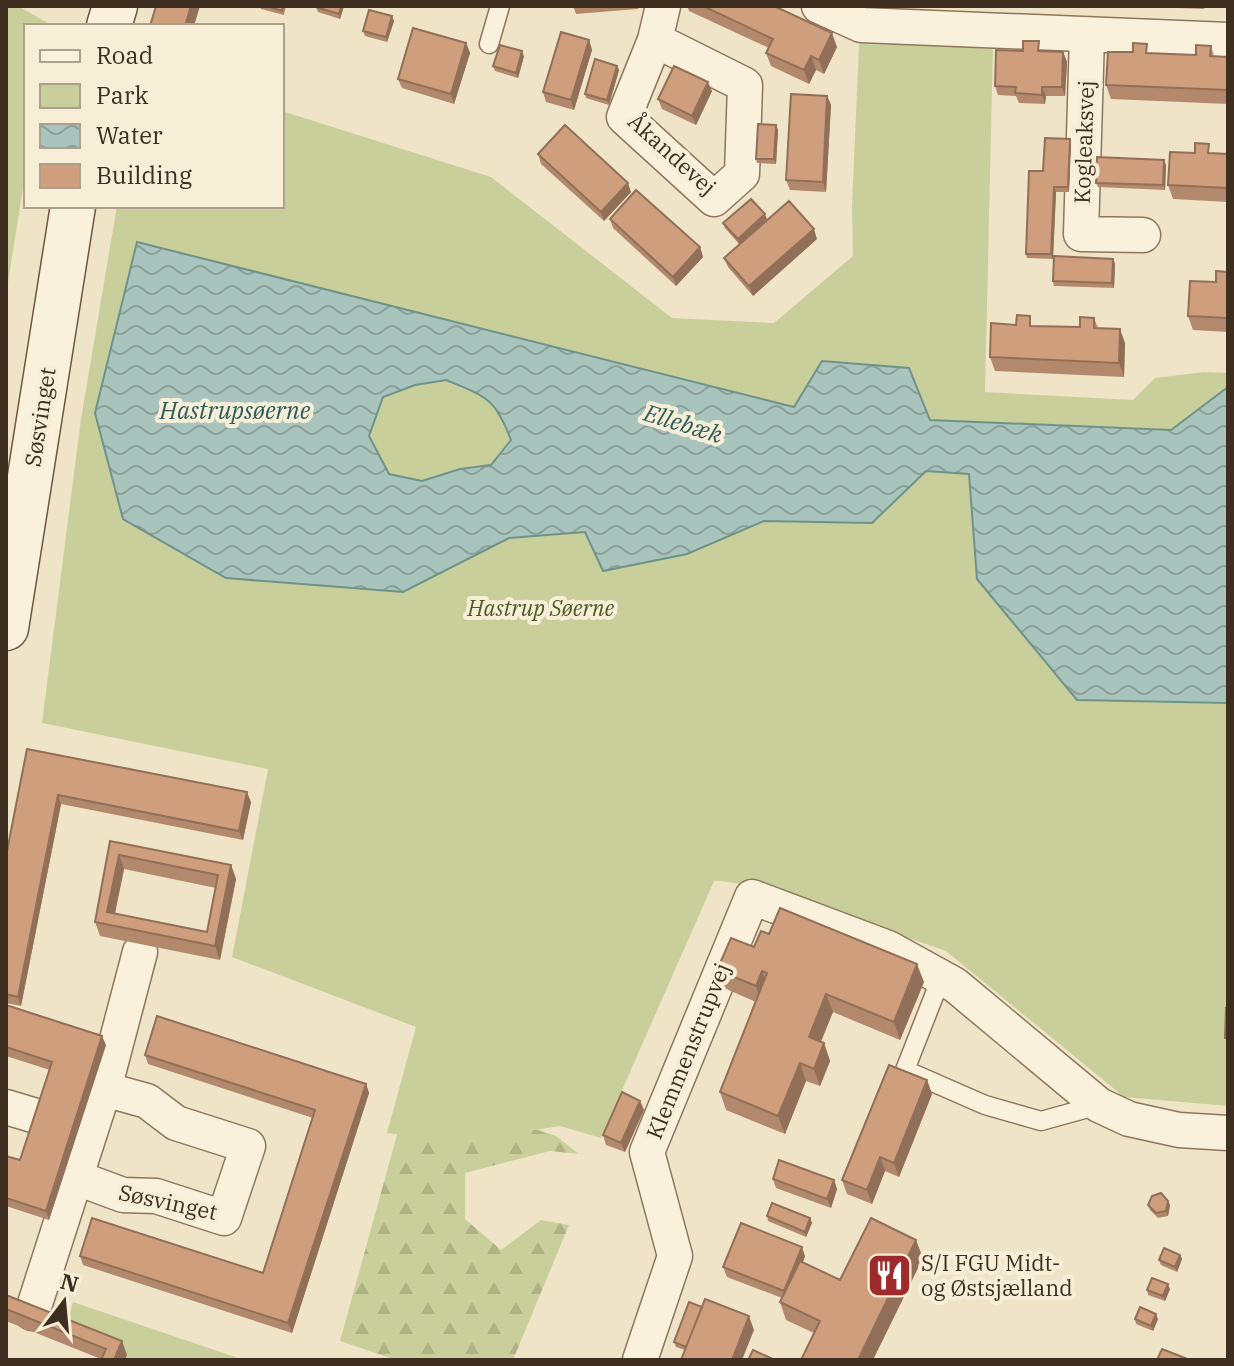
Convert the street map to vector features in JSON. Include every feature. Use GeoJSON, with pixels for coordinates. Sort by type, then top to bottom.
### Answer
{"type":"FeatureCollection","features":[{"type":"Feature","properties":{"kind":"street","name":"Åkandevej"},"geometry":{"type":"LineString","coordinates":[[655,40],[745,85],[742,174],[714,199],[624,117],[655,40],[663,6]]}},
{"type":"Feature","properties":{"kind":"street"},"geometry":{"type":"LineString","coordinates":[[819,6],[861,25],[1028,19],[1087,36],[1228,40]]}},
{"type":"Feature","properties":{"kind":"street","name":"Kogleaksvej"},"geometry":{"type":"LineString","coordinates":[[1087,36],[1081,234],[1143,235]]}},
{"type":"Feature","properties":{"kind":"street","name":"Søsvinget"},"geometry":{"type":"LineString","coordinates":[[6,628],[73,208]]}},
{"type":"Feature","properties":{"kind":"street","name":"Klemmenstrupvej"},"geometry":{"type":"LineString","coordinates":[[640,1360],[675,1256],[647,1152],[752,897],[888,948],[955,985],[1099,1105],[1129,1119],[1179,1130],[1228,1133]]}},
{"type":"Feature","properties":{"kind":"street"},"geometry":{"type":"LineString","coordinates":[[32,1313],[104,1089],[140,952]]}},
{"type":"Feature","properties":{"kind":"street","name":"Søsvinget"},"geometry":{"type":"LineString","coordinates":[[77,1178],[123,1195],[156,1196],[224,1218],[248,1146],[176,1123],[147,1101],[104,1089]]}},
{"type":"Feature","properties":{"kind":"lane"},"geometry":{"type":"LineString","coordinates":[[489,44],[500,6]]}},
{"type":"Feature","properties":{"kind":"lane"},"geometry":{"type":"LineString","coordinates":[[941,978],[905,1070],[985,1105],[1041,1121],[1099,1105]]}},
{"type":"Feature","properties":{"kind":"green space"},"geometry":{"type":"Polygon","coordinates":[[[6,6],[18,6],[50,24],[24,24],[24,182],[6,295],[6,6]]]}},
{"type":"Feature","properties":{"kind":"green space","name":"Hastrup Søerne"},"geometry":{"type":"Polygon","coordinates":[[[859,44],[993,47],[985,392],[1133,400],[1155,378],[1205,372],[1228,373],[1228,1106],[1124,1097],[946,951],[718,872],[601,1138],[560,1126],[459,1142],[387,1133],[416,1027],[232,957],[268,769],[42,723],[81,419],[117,208],[284,208],[284,112],[491,177],[672,318],[774,323],[853,256],[859,44]]]}},
{"type":"Feature","properties":{"kind":"green space"},"geometry":{"type":"Polygon","coordinates":[[[639,841],[810,895],[728,882],[653,875],[520,1124],[556,1136],[579,1154],[550,1151],[465,1173],[465,1219],[501,1250],[541,1220],[569,1225],[513,1360],[396,1360],[340,1341],[426,1030],[639,841]]]}},
{"type":"Feature","properties":{"kind":"green space"},"geometry":{"type":"Polygon","coordinates":[[[73,1302],[244,1360],[125,1360],[126,1355],[66,1327],[73,1302]]]}},
{"type":"Feature","properties":{"kind":"water","name":"Hastrupsøerne"},"geometry":{"type":"Polygon","coordinates":[[[137,242],[794,407],[822,361],[909,368],[930,420],[1171,430],[1228,387],[1228,703],[1077,700],[977,579],[969,474],[926,471],[872,523],[764,521],[687,554],[603,571],[585,532],[509,538],[403,592],[226,578],[123,519],[95,413],[137,242]],[[446,380],[415,385],[383,397],[369,436],[389,474],[422,481],[460,469],[491,465],[511,440],[500,415],[488,401],[446,380]]]}},
{"type":"Feature","properties":{"kind":"building"},"geometry":{"type":"Polygon","coordinates":[[[156,6],[191,6],[186,24],[151,24],[156,6]]]}},
{"type":"Feature","properties":{"kind":"building"},"geometry":{"type":"Polygon","coordinates":[[[317,6],[341,6],[339,14],[317,6]]]}},
{"type":"Feature","properties":{"kind":"building"},"geometry":{"type":"Polygon","coordinates":[[[703,6],[774,6],[832,33],[819,60],[811,56],[804,70],[766,53],[773,39],[703,6]]]}},
{"type":"Feature","properties":{"kind":"building"},"geometry":{"type":"Polygon","coordinates":[[[369,10],[392,16],[386,37],[363,31],[369,10]]]}},
{"type":"Feature","properties":{"kind":"building"},"geometry":{"type":"Polygon","coordinates":[[[413,28],[466,43],[451,94],[398,79],[413,28]]]}},
{"type":"Feature","properties":{"kind":"building"},"geometry":{"type":"Polygon","coordinates":[[[561,32],[589,40],[571,100],[543,92],[561,32]]]}},
{"type":"Feature","properties":{"kind":"building"},"geometry":{"type":"Polygon","coordinates":[[[1023,41],[1039,41],[1038,51],[1063,52],[1062,87],[1042,87],[1042,95],[1015,93],[1016,87],[995,86],[996,50],[1023,51],[1023,41]]]}},
{"type":"Feature","properties":{"kind":"building"},"geometry":{"type":"Polygon","coordinates":[[[1133,43],[1147,44],[1146,53],[1196,55],[1196,45],[1211,46],[1210,56],[1228,57],[1228,90],[1106,85],[1108,52],[1133,52],[1133,43]]]}},
{"type":"Feature","properties":{"kind":"building"},"geometry":{"type":"Polygon","coordinates":[[[500,45],[522,51],[516,73],[493,66],[500,45]]]}},
{"type":"Feature","properties":{"kind":"building"},"geometry":{"type":"Polygon","coordinates":[[[595,59],[617,66],[607,100],[585,94],[595,59]]]}},
{"type":"Feature","properties":{"kind":"building"},"geometry":{"type":"Polygon","coordinates":[[[674,66],[708,82],[692,116],[658,99],[674,66]]]}},
{"type":"Feature","properties":{"kind":"building"},"geometry":{"type":"Polygon","coordinates":[[[791,94],[827,96],[823,182],[786,180],[791,94]]]}},
{"type":"Feature","properties":{"kind":"building"},"geometry":{"type":"Polygon","coordinates":[[[758,124],[776,125],[774,159],[756,159],[758,124]]]}},
{"type":"Feature","properties":{"kind":"building"},"geometry":{"type":"Polygon","coordinates":[[[565,125],[628,183],[601,212],[538,154],[565,125]]]}},
{"type":"Feature","properties":{"kind":"building"},"geometry":{"type":"Polygon","coordinates":[[[1045,138],[1070,139],[1068,187],[1054,187],[1051,254],[1026,254],[1029,171],[1043,171],[1045,138]]]}},
{"type":"Feature","properties":{"kind":"building"},"geometry":{"type":"Polygon","coordinates":[[[1195,143],[1209,144],[1208,153],[1228,154],[1228,188],[1168,185],[1170,152],[1195,153],[1195,143]]]}},
{"type":"Feature","properties":{"kind":"building"},"geometry":{"type":"Polygon","coordinates":[[[1097,157],[1164,160],[1163,185],[1096,183],[1097,157]]]}},
{"type":"Feature","properties":{"kind":"building"},"geometry":{"type":"Polygon","coordinates":[[[636,190],[700,247],[673,277],[610,219],[636,190]]]}},
{"type":"Feature","properties":{"kind":"building"},"geometry":{"type":"Polygon","coordinates":[[[751,199],[765,214],[738,239],[723,223],[751,199]]]}},
{"type":"Feature","properties":{"kind":"building"},"geometry":{"type":"Polygon","coordinates":[[[789,201],[814,229],[749,286],[724,258],[789,201]]]}},
{"type":"Feature","properties":{"kind":"building"},"geometry":{"type":"Polygon","coordinates":[[[1054,256],[1113,259],[1112,283],[1053,281],[1054,256]]]}},
{"type":"Feature","properties":{"kind":"building"},"geometry":{"type":"Polygon","coordinates":[[[1216,271],[1228,272],[1228,318],[1188,316],[1190,281],[1216,282],[1216,271]]]}},
{"type":"Feature","properties":{"kind":"building"},"geometry":{"type":"Polygon","coordinates":[[[1017,315],[1030,316],[1030,326],[1080,327],[1080,317],[1094,318],[1094,328],[1120,329],[1119,363],[990,357],[991,323],[1016,325],[1017,315]]]}},
{"type":"Feature","properties":{"kind":"building"},"geometry":{"type":"Polygon","coordinates":[[[27,749],[247,792],[239,831],[58,795],[18,997],[6,994],[6,856],[27,749]]]}},
{"type":"Feature","properties":{"kind":"building"},"geometry":{"type":"Polygon","coordinates":[[[110,841],[231,865],[215,946],[95,922],[110,841]],[[119,855],[107,912],[207,932],[218,875],[119,855]]]}},
{"type":"Feature","properties":{"kind":"building"},"geometry":{"type":"Polygon","coordinates":[[[780,908],[917,964],[894,1022],[826,994],[809,1037],[824,1043],[814,1069],[800,1063],[778,1116],[720,1092],[767,973],[762,971],[756,986],[717,970],[731,938],[754,947],[761,931],[769,934],[780,908]]]}},
{"type":"Feature","properties":{"kind":"building"},"geometry":{"type":"Polygon","coordinates":[[[6,1005],[102,1036],[46,1211],[6,1198],[6,1156],[20,1160],[52,1062],[6,1047],[6,1005]]]}},
{"type":"Feature","properties":{"kind":"building"},"geometry":{"type":"Polygon","coordinates":[[[1228,1008],[1228,1038],[1225,1038],[1228,1008]]]}},
{"type":"Feature","properties":{"kind":"building"},"geometry":{"type":"Polygon","coordinates":[[[157,1016],[366,1084],[288,1323],[80,1256],[92,1218],[263,1273],[315,1110],[145,1055],[157,1016]]]}},
{"type":"Feature","properties":{"kind":"building"},"geometry":{"type":"Polygon","coordinates":[[[889,1065],[927,1080],[894,1163],[880,1157],[867,1190],[842,1180],[889,1065]]]}},
{"type":"Feature","properties":{"kind":"building"},"geometry":{"type":"Polygon","coordinates":[[[622,1092],[640,1101],[621,1143],[603,1135],[622,1092]]]}},
{"type":"Feature","properties":{"kind":"building"},"geometry":{"type":"Polygon","coordinates":[[[779,1160],[834,1180],[827,1199],[773,1179],[779,1160]]]}},
{"type":"Feature","properties":{"kind":"building"},"geometry":{"type":"Polygon","coordinates":[[[1161,1193],[1168,1201],[1166,1211],[1156,1213],[1148,1205],[1152,1196],[1161,1193]]]}},
{"type":"Feature","properties":{"kind":"building"},"geometry":{"type":"Polygon","coordinates":[[[772,1203],[810,1218],[805,1232],[767,1216],[772,1203]]]}},
{"type":"Feature","properties":{"kind":"building"},"geometry":{"type":"Polygon","coordinates":[[[871,1218],[916,1240],[858,1360],[801,1360],[820,1321],[780,1302],[800,1261],[840,1280],[871,1218]]]}},
{"type":"Feature","properties":{"kind":"building"},"geometry":{"type":"Polygon","coordinates":[[[741,1223],[802,1247],[784,1291],[723,1267],[741,1223]]]}},
{"type":"Feature","properties":{"kind":"building"},"geometry":{"type":"Polygon","coordinates":[[[1164,1248],[1180,1255],[1175,1267],[1159,1260],[1164,1248]]]}},
{"type":"Feature","properties":{"kind":"building"},"geometry":{"type":"Polygon","coordinates":[[[1152,1278],[1168,1284],[1163,1296],[1147,1290],[1152,1278]]]}},
{"type":"Feature","properties":{"kind":"building"},"geometry":{"type":"Polygon","coordinates":[[[6,1295],[122,1341],[114,1360],[101,1360],[106,1349],[6,1309],[6,1295]]]}},
{"type":"Feature","properties":{"kind":"building"},"geometry":{"type":"Polygon","coordinates":[[[705,1299],[749,1316],[732,1360],[681,1360],[705,1299]]]}},
{"type":"Feature","properties":{"kind":"building"},"geometry":{"type":"Polygon","coordinates":[[[689,1302],[702,1307],[686,1347],[674,1342],[689,1302]]]}},
{"type":"Feature","properties":{"kind":"building"},"geometry":{"type":"Polygon","coordinates":[[[1140,1307],[1156,1314],[1151,1326],[1135,1319],[1140,1307]]]}},
{"type":"Feature","properties":{"kind":"building"},"geometry":{"type":"Polygon","coordinates":[[[1162,1349],[1190,1360],[1157,1360],[1162,1349]]]}},
{"type":"Feature","properties":{"kind":"building"},"geometry":{"type":"Polygon","coordinates":[[[753,1350],[775,1360],[748,1360],[753,1350]]]}},
{"type":"Feature","properties":{"kind":"place","name":"S/I FGU Midt- og Østsjælland"},"geometry":{"type":"Point","coordinates":[890,1276]}},
{"type":"Feature","properties":{"kind":"water label","name":"Ellebæk"},"geometry":{"type":"Point","coordinates":[683,424]}}]}
